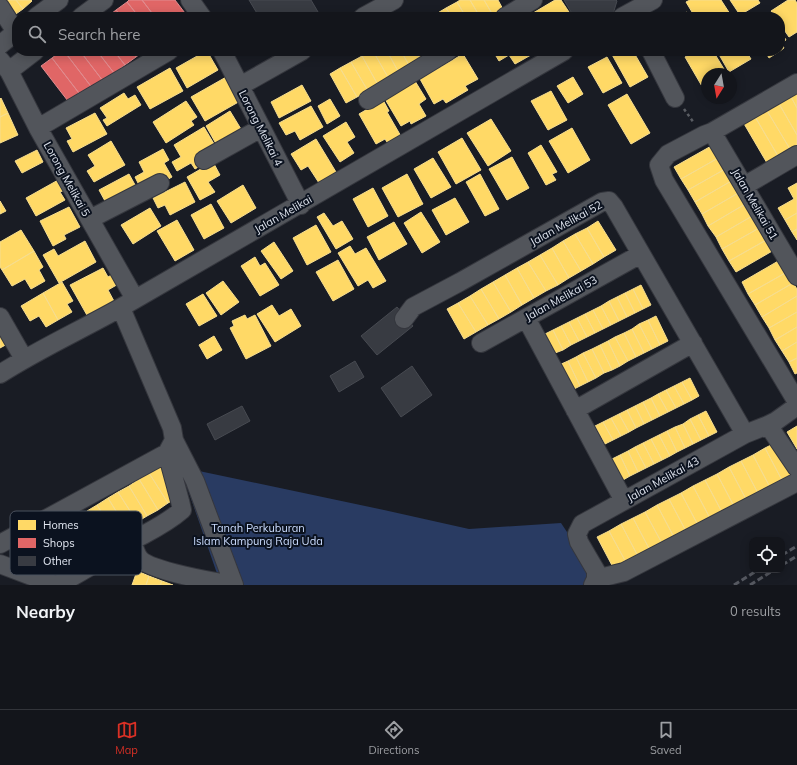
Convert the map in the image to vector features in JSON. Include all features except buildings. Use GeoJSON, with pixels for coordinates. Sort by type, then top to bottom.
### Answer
{"type":"FeatureCollection","features":[{"type":"Feature","properties":{"kind":"street"},"geometry":{"type":"LineString","coordinates":[[43,12],[59,0]]}},
{"type":"Feature","properties":{"kind":"street"},"geometry":{"type":"LineString","coordinates":[[88,12],[104,0]]}},
{"type":"Feature","properties":{"kind":"street"},"geometry":{"type":"LineString","coordinates":[[190,0],[198,12]]}},
{"type":"Feature","properties":{"kind":"street"},"geometry":{"type":"LineString","coordinates":[[372,12],[394,0]]}},
{"type":"Feature","properties":{"kind":"street"},"geometry":{"type":"LineString","coordinates":[[513,12],[533,0]]}},
{"type":"Feature","properties":{"kind":"street"},"geometry":{"type":"LineString","coordinates":[[628,11],[653,0]]}},
{"type":"Feature","properties":{"kind":"street"},"geometry":{"type":"LineString","coordinates":[[0,7],[12,25]]}},
{"type":"Feature","properties":{"kind":"street"},"geometry":{"type":"LineString","coordinates":[[0,45],[12,36]]}},
{"type":"Feature","properties":{"kind":"street"},"geometry":{"type":"LineString","coordinates":[[4,65],[25,56]]}},
{"type":"Feature","properties":{"kind":"street"},"geometry":{"type":"LineString","coordinates":[[38,128],[160,56]]}},
{"type":"Feature","properties":{"kind":"street","name":"Lorong Melikai 4"},"geometry":{"type":"LineString","coordinates":[[225,56],[301,204]]}},
{"type":"Feature","properties":{"kind":"street"},"geometry":{"type":"LineString","coordinates":[[240,86],[293,56]]}},
{"type":"Feature","properties":{"kind":"street"},"geometry":{"type":"LineString","coordinates":[[368,100],[440,56]]}},
{"type":"Feature","properties":{"kind":"street","name":"Jalan Melikai"},"geometry":{"type":"LineString","coordinates":[[0,374],[24,359],[128,303],[301,204],[555,56]]}},
{"type":"Feature","properties":{"kind":"street"},"geometry":{"type":"LineString","coordinates":[[654,56],[675,98]]}},
{"type":"Feature","properties":{"kind":"street","name":"Lorong Melikai 5"},"geometry":{"type":"LineString","coordinates":[[4,65],[90,219],[128,303],[172,428],[171,446]]}},
{"type":"Feature","properties":{"kind":"street"},"geometry":{"type":"LineString","coordinates":[[797,83],[708,134],[668,154],[659,165],[664,180],[797,402]]}},
{"type":"Feature","properties":{"kind":"street"},"geometry":{"type":"LineString","coordinates":[[204,160],[261,128]]}},
{"type":"Feature","properties":{"kind":"street","name":"Jalan Melikai 51"},"geometry":{"type":"LineString","coordinates":[[708,134],[744,186],[797,276]]}},
{"type":"Feature","properties":{"kind":"street"},"geometry":{"type":"LineString","coordinates":[[744,186],[797,155]]}},
{"type":"Feature","properties":{"kind":"street"},"geometry":{"type":"LineString","coordinates":[[90,219],[160,184]]}},
{"type":"Feature","properties":{"kind":"street","name":"Jalan Melikai 52"},"geometry":{"type":"LineString","coordinates":[[404,320],[413,308],[602,202],[609,200],[745,434]]}},
{"type":"Feature","properties":{"kind":"street","name":"Jalan Melikai 53"},"geometry":{"type":"LineString","coordinates":[[481,343],[641,254]]}},
{"type":"Feature","properties":{"kind":"street"},"geometry":{"type":"LineString","coordinates":[[0,317],[24,359]]}},
{"type":"Feature","properties":{"kind":"street"},"geometry":{"type":"LineString","coordinates":[[526,318],[624,501]]}},
{"type":"Feature","properties":{"kind":"street"},"geometry":{"type":"LineString","coordinates":[[575,410],[693,343]]}},
{"type":"Feature","properties":{"kind":"street","name":"Jalan Melikai 43"},"geometry":{"type":"LineString","coordinates":[[594,582],[596,571],[579,542],[577,534],[582,524],[745,434],[776,421],[797,406]]}},
{"type":"Feature","properties":{"kind":"street"},"geometry":{"type":"LineString","coordinates":[[768,425],[797,468]]}},
{"type":"Feature","properties":{"kind":"street"},"geometry":{"type":"LineString","coordinates":[[142,536],[171,520],[182,510],[171,446]]}},
{"type":"Feature","properties":{"kind":"street"},"geometry":{"type":"LineString","coordinates":[[58,511],[171,446]]}},
{"type":"Feature","properties":{"kind":"street"},"geometry":{"type":"LineString","coordinates":[[142,561],[149,566],[207,583],[234,585],[195,481],[171,446]]}},
{"type":"Feature","properties":{"kind":"street"},"geometry":{"type":"LineString","coordinates":[[594,582],[624,572],[797,482]]}},
{"type":"Feature","properties":{"kind":"street"},"geometry":{"type":"LineString","coordinates":[[0,544],[10,538]]}},
{"type":"Feature","properties":{"kind":"street"},"geometry":{"type":"LineString","coordinates":[[0,564],[10,568]]}},
{"type":"Feature","properties":{"kind":"street"},"geometry":{"type":"LineString","coordinates":[[29,575],[56,585],[77,575]]}},
{"type":"Feature","properties":{"kind":"path"},"geometry":{"type":"LineString","coordinates":[[675,98],[693,122],[708,134]]}},
{"type":"Feature","properties":{"kind":"green space","name":"Tanah Perkuburan Islam Kampung Raja Uda"},"geometry":{"type":"Polygon","coordinates":[[[180,467],[469,529],[561,523],[575,544],[591,575],[586,585],[221,585],[180,467]]]}},
{"type":"Feature","properties":{"kind":"railway"},"geometry":{"type":"LineString","coordinates":[[785,553],[797,546]]}},
{"type":"Feature","properties":{"kind":"railway"},"geometry":{"type":"LineString","coordinates":[[785,563],[797,556]]}},
{"type":"Feature","properties":{"kind":"railway"},"geometry":{"type":"LineString","coordinates":[[734,585],[753,573]]}},
{"type":"Feature","properties":{"kind":"railway"},"geometry":{"type":"LineString","coordinates":[[750,585],[769,573]]}}]}
